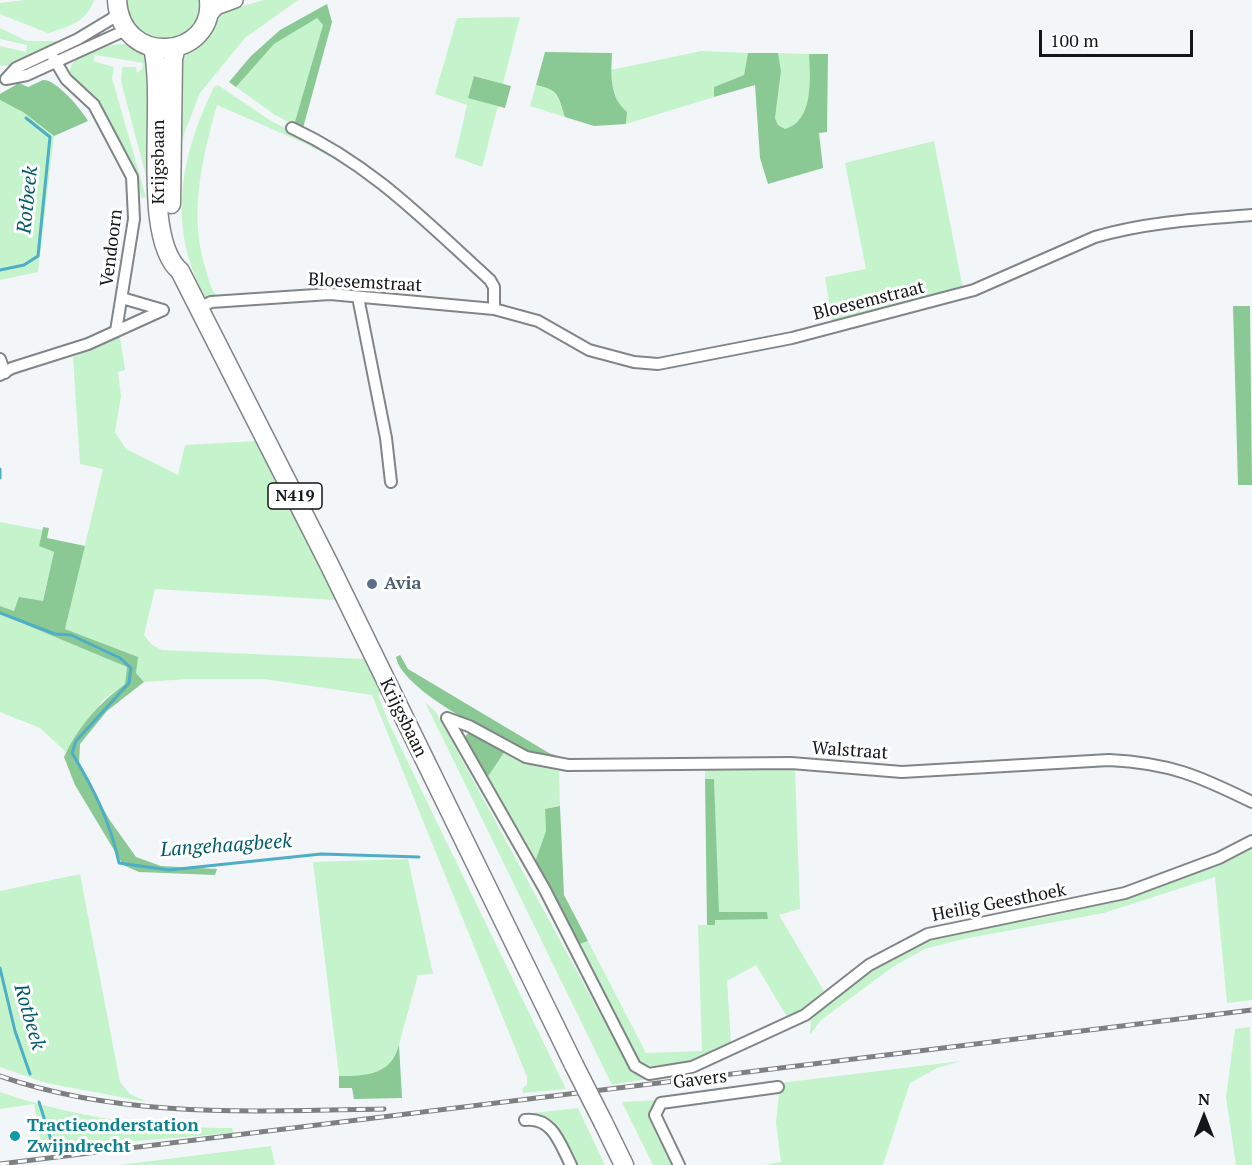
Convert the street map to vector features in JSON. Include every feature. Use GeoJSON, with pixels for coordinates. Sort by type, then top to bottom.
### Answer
{"type":"FeatureCollection","features":[{"type":"Feature","properties":{"kind":"main road"},"geometry":{"type":"LineString","coordinates":[[120,15],[143,44],[153,48],[176,47],[195,36],[208,9],[235,0]]}},
{"type":"Feature","properties":{"kind":"main road","name":"Krijgsbaan"},"geometry":{"type":"LineString","coordinates":[[176,47],[173,59],[171,201],[172,234],[180,271],[329,564],[624,1165]]}},
{"type":"Feature","properties":{"kind":"main road","name":"Krijgsbaan"},"geometry":{"type":"LineString","coordinates":[[153,48],[158,72],[160,229],[162,240],[173,265],[180,271]]}},
{"type":"Feature","properties":{"kind":"street"},"geometry":{"type":"LineString","coordinates":[[53,57],[120,15]]}},
{"type":"Feature","properties":{"kind":"street"},"geometry":{"type":"LineString","coordinates":[[53,57],[120,15]]}},
{"type":"Feature","properties":{"kind":"street","name":"Krijgsbaan"},"geometry":{"type":"LineString","coordinates":[[53,57],[66,79],[94,105],[132,177],[135,201]]}},
{"type":"Feature","properties":{"kind":"street"},"geometry":{"type":"LineString","coordinates":[[292,128],[326,144],[385,184],[490,280],[496,299],[494,309]]}},
{"type":"Feature","properties":{"kind":"street","name":"Vendoorn"},"geometry":{"type":"LineString","coordinates":[[116,331],[135,201]]}},
{"type":"Feature","properties":{"kind":"street","name":"Bloesemstraat"},"geometry":{"type":"LineString","coordinates":[[199,308],[211,303],[312,295],[494,309],[538,321],[589,350],[634,362],[658,364],[792,338],[974,290],[1085,241],[1116,231],[1176,221],[1252,215]]}},
{"type":"Feature","properties":{"kind":"street"},"geometry":{"type":"LineString","coordinates":[[358,297],[386,438],[391,482]]}},
{"type":"Feature","properties":{"kind":"street","name":"Vendoorn"},"geometry":{"type":"LineString","coordinates":[[2,374],[88,344],[163,310],[122,298]]}},
{"type":"Feature","properties":{"kind":"street"},"geometry":{"type":"LineString","coordinates":[[0,359],[2,374]]}},
{"type":"Feature","properties":{"kind":"street","name":"Walstraat"},"geometry":{"type":"LineString","coordinates":[[635,1066],[545,890],[447,718],[477,729],[526,757],[568,765],[791,763],[902,771],[1109,760],[1136,761],[1165,765],[1202,778],[1252,802]]}},
{"type":"Feature","properties":{"kind":"street","name":"Heilig Geesthoek"},"geometry":{"type":"LineString","coordinates":[[635,1066],[649,1074],[692,1067],[805,1015],[869,965],[928,934],[1125,893],[1219,858],[1252,841]]}},
{"type":"Feature","properties":{"kind":"street","name":"Gavers"},"geometry":{"type":"LineString","coordinates":[[679,1165],[655,1115],[661,1103],[778,1087]]}},
{"type":"Feature","properties":{"kind":"street"},"geometry":{"type":"LineString","coordinates":[[525,1120],[538,1119],[550,1127],[571,1165]]}},
{"type":"Feature","properties":{"kind":"green space"},"geometry":{"type":"Polygon","coordinates":[[[25,0],[94,0],[82,19],[48,33],[0,14],[0,3],[25,0]]]}},
{"type":"Feature","properties":{"kind":"green space"},"geometry":{"type":"Polygon","coordinates":[[[124,0],[202,0],[196,21],[182,35],[169,42],[140,35],[124,8],[124,0]]]}},
{"type":"Feature","properties":{"kind":"green space"},"geometry":{"type":"Polygon","coordinates":[[[264,0],[298,0],[245,38],[200,93],[184,134],[179,162],[178,61],[203,43],[223,12],[264,0]]]}},
{"type":"Feature","properties":{"kind":"green space"},"geometry":{"type":"Polygon","coordinates":[[[327,4],[332,22],[303,128],[294,125],[323,25],[317,18],[274,44],[236,87],[229,82],[251,56],[280,30],[327,4]]]}},
{"type":"Feature","properties":{"kind":"green space"},"geometry":{"type":"Polygon","coordinates":[[[317,17],[323,25],[294,125],[275,115],[236,87],[274,44],[317,17]]]}},
{"type":"Feature","properties":{"kind":"green space"},"geometry":{"type":"Polygon","coordinates":[[[520,17],[503,84],[475,76],[468,97],[498,106],[482,167],[455,157],[467,105],[435,94],[457,18],[520,17]]]}},
{"type":"Feature","properties":{"kind":"green space"},"geometry":{"type":"Polygon","coordinates":[[[0,28],[27,41],[56,41],[57,45],[17,65],[0,66],[0,46],[26,52],[27,45],[0,39],[0,28]]]}},
{"type":"Feature","properties":{"kind":"green space"},"geometry":{"type":"Polygon","coordinates":[[[128,44],[149,60],[152,199],[121,81],[122,67],[136,67],[137,73],[142,69],[143,63],[95,55],[93,61],[114,67],[112,78],[146,197],[141,198],[134,167],[101,106],[95,97],[71,77],[71,66],[81,56],[97,49],[128,44]]]}},
{"type":"Feature","properties":{"kind":"green space"},"geometry":{"type":"Polygon","coordinates":[[[701,51],[748,53],[744,75],[714,87],[714,97],[626,124],[627,112],[616,98],[611,70],[701,51]]]}},
{"type":"Feature","properties":{"kind":"green space"},"geometry":{"type":"Polygon","coordinates":[[[545,52],[612,53],[612,85],[617,99],[627,112],[626,124],[594,126],[565,117],[557,95],[550,89],[536,85],[545,52]]]}},
{"type":"Feature","properties":{"kind":"green space"},"geometry":{"type":"Polygon","coordinates":[[[748,53],[778,53],[781,71],[775,118],[778,125],[785,129],[801,117],[806,108],[809,54],[828,54],[827,132],[819,133],[823,168],[768,184],[760,158],[755,85],[714,97],[714,87],[744,75],[748,53]]]}},
{"type":"Feature","properties":{"kind":"green space"},"geometry":{"type":"Polygon","coordinates":[[[778,53],[809,54],[806,108],[794,124],[785,129],[778,125],[775,118],[781,71],[778,53]]]}},
{"type":"Feature","properties":{"kind":"green space"},"geometry":{"type":"Polygon","coordinates":[[[474,76],[511,86],[505,108],[468,98],[474,76]]]}},
{"type":"Feature","properties":{"kind":"green space"},"geometry":{"type":"Polygon","coordinates":[[[43,80],[55,84],[75,103],[88,121],[54,136],[23,112],[0,100],[0,94],[19,83],[28,87],[43,80]]]}},
{"type":"Feature","properties":{"kind":"green space"},"geometry":{"type":"Polygon","coordinates":[[[218,85],[271,121],[332,151],[360,172],[304,143],[217,105],[206,146],[199,187],[198,229],[201,249],[210,284],[216,295],[216,298],[207,300],[194,274],[186,247],[182,220],[182,193],[186,166],[202,113],[214,87],[218,85]]]}},
{"type":"Feature","properties":{"kind":"green space"},"geometry":{"type":"Polygon","coordinates":[[[536,85],[550,89],[557,95],[565,117],[530,106],[536,85]]]}},
{"type":"Feature","properties":{"kind":"green space"},"geometry":{"type":"Polygon","coordinates":[[[0,100],[23,112],[54,136],[38,272],[0,280],[0,100]]]}},
{"type":"Feature","properties":{"kind":"green space"},"geometry":{"type":"Polygon","coordinates":[[[934,141],[963,289],[832,321],[825,277],[866,269],[845,163],[934,141]]]}},
{"type":"Feature","properties":{"kind":"green space"},"geometry":{"type":"Polygon","coordinates":[[[1233,306],[1250,306],[1252,485],[1238,485],[1233,306]]]}},
{"type":"Feature","properties":{"kind":"green space"},"geometry":{"type":"Polygon","coordinates":[[[120,337],[125,370],[118,372],[121,396],[115,432],[126,449],[178,475],[185,445],[257,441],[336,600],[155,589],[144,635],[152,645],[162,650],[366,659],[381,694],[378,695],[388,721],[566,1089],[523,1093],[522,1089],[527,1085],[527,1077],[372,695],[264,679],[188,679],[144,682],[136,673],[137,657],[65,629],[103,469],[80,464],[73,357],[120,337]]]}},
{"type":"Feature","properties":{"kind":"green space"},"geometry":{"type":"Polygon","coordinates":[[[0,522],[42,530],[39,546],[54,552],[43,601],[14,611],[0,606],[0,522]]]}},
{"type":"Feature","properties":{"kind":"green space"},"geometry":{"type":"Polygon","coordinates":[[[43,527],[49,528],[47,538],[85,546],[65,629],[138,657],[136,673],[144,682],[107,711],[80,744],[79,765],[109,819],[136,857],[161,866],[217,869],[215,875],[139,872],[123,865],[75,785],[64,757],[75,736],[90,717],[106,699],[125,684],[127,667],[0,614],[0,606],[14,611],[19,597],[43,601],[54,552],[39,546],[43,527]]]}},
{"type":"Feature","properties":{"kind":"green space"},"geometry":{"type":"Polygon","coordinates":[[[0,614],[127,667],[125,684],[103,700],[66,752],[40,728],[0,712],[0,614]]]}},
{"type":"Feature","properties":{"kind":"green space"},"geometry":{"type":"Polygon","coordinates":[[[400,655],[408,669],[549,753],[563,758],[558,761],[518,746],[440,704],[403,672],[396,657],[400,655]]]}},
{"type":"Feature","properties":{"kind":"green space"},"geometry":{"type":"Polygon","coordinates":[[[425,702],[436,712],[623,1056],[632,1069],[647,1079],[612,1085],[425,702]]]}},
{"type":"Feature","properties":{"kind":"green space"},"geometry":{"type":"Polygon","coordinates":[[[470,732],[505,751],[487,778],[463,738],[470,732]]]}},
{"type":"Feature","properties":{"kind":"green space"},"geometry":{"type":"Polygon","coordinates":[[[505,751],[526,762],[559,771],[560,806],[545,809],[546,831],[535,862],[487,778],[505,751]]]}},
{"type":"Feature","properties":{"kind":"green space"},"geometry":{"type":"Polygon","coordinates":[[[705,769],[795,769],[800,909],[779,915],[824,991],[800,1011],[787,1017],[756,965],[727,981],[731,1042],[680,1065],[654,1067],[642,1063],[633,1053],[580,944],[588,941],[646,1053],[702,1051],[698,925],[714,925],[715,920],[768,918],[767,912],[718,912],[714,779],[705,779],[705,769]]]}},
{"type":"Feature","properties":{"kind":"green space"},"geometry":{"type":"Polygon","coordinates":[[[705,779],[714,779],[719,912],[767,912],[768,919],[715,920],[715,925],[707,925],[705,779]]]}},
{"type":"Feature","properties":{"kind":"green space"},"geometry":{"type":"Polygon","coordinates":[[[560,806],[564,895],[588,941],[580,944],[535,862],[546,831],[545,809],[560,806]]]}},
{"type":"Feature","properties":{"kind":"green space"},"geometry":{"type":"Polygon","coordinates":[[[1252,848],[1252,1000],[1227,1003],[1215,877],[1104,913],[963,939],[925,949],[894,966],[821,1020],[810,1035],[811,1015],[870,971],[917,943],[959,931],[1037,919],[1092,906],[1173,880],[1252,848]]]}},
{"type":"Feature","properties":{"kind":"green space"},"geometry":{"type":"Polygon","coordinates":[[[408,859],[433,974],[418,975],[395,1059],[380,1071],[360,1076],[339,1076],[313,862],[408,859]]]}},
{"type":"Feature","properties":{"kind":"green space"},"geometry":{"type":"Polygon","coordinates":[[[80,874],[120,1082],[130,1094],[147,1102],[46,1083],[0,1067],[0,891],[80,874]]]}},
{"type":"Feature","properties":{"kind":"green space"},"geometry":{"type":"Polygon","coordinates":[[[1250,1027],[1252,1165],[1236,1165],[1226,1097],[1235,1029],[1250,1027]]]}},
{"type":"Feature","properties":{"kind":"green space"},"geometry":{"type":"Polygon","coordinates":[[[399,1045],[402,1098],[354,1099],[352,1088],[339,1088],[339,1076],[368,1074],[384,1068],[395,1055],[399,1045]]]}},
{"type":"Feature","properties":{"kind":"green space"},"geometry":{"type":"Polygon","coordinates":[[[961,1061],[937,1068],[910,1083],[883,1165],[765,1165],[781,1162],[776,1123],[780,1083],[961,1061]]]}},
{"type":"Feature","properties":{"kind":"green space"},"geometry":{"type":"Polygon","coordinates":[[[0,1092],[57,1109],[114,1120],[202,1128],[232,1128],[234,1133],[42,1149],[34,1104],[0,1109],[0,1092]]]}},
{"type":"Feature","properties":{"kind":"green space"},"geometry":{"type":"Polygon","coordinates":[[[658,1100],[651,1108],[651,1117],[672,1165],[653,1165],[622,1102],[658,1100]]]}},
{"type":"Feature","properties":{"kind":"green space"},"geometry":{"type":"Polygon","coordinates":[[[578,1108],[605,1165],[577,1165],[554,1123],[548,1117],[525,1119],[524,1114],[578,1108]]]}},
{"type":"Feature","properties":{"kind":"green space"},"geometry":{"type":"Polygon","coordinates":[[[271,1146],[275,1165],[119,1165],[271,1146]]]}},
{"type":"Feature","properties":{"kind":"waterway","name":"Rotbeek"},"geometry":{"type":"LineString","coordinates":[[0,270],[24,265],[38,256],[50,137],[26,118]]}},
{"type":"Feature","properties":{"kind":"waterway","name":"Rotbeek"},"geometry":{"type":"LineString","coordinates":[[0,469],[0,478]]}},
{"type":"Feature","properties":{"kind":"waterway","name":"Langehaagbeek"},"geometry":{"type":"LineString","coordinates":[[0,613],[55,634],[71,635],[120,658],[131,668],[129,683],[76,741],[72,753],[100,806],[111,833],[119,863],[169,870],[321,854],[419,857]]}},
{"type":"Feature","properties":{"kind":"waterway","name":"Rotbeek"},"geometry":{"type":"LineString","coordinates":[[0,968],[15,1031],[30,1074]]}},
{"type":"Feature","properties":{"kind":"waterway","name":"Rotbeek"},"geometry":{"type":"LineString","coordinates":[[39,1102],[53,1146]]}},
{"type":"Feature","properties":{"kind":"railway"},"geometry":{"type":"LineString","coordinates":[[0,1164],[1252,1010]]}},
{"type":"Feature","properties":{"kind":"railway"},"geometry":{"type":"LineString","coordinates":[[0,1076],[47,1090],[94,1100],[142,1106],[239,1111],[384,1109]]}},
{"type":"Feature","properties":{"kind":"place","name":"Avia"},"geometry":{"type":"Point","coordinates":[372,584]}},
{"type":"Feature","properties":{"kind":"place","name":"Tractieonderstation Zwijndrecht"},"geometry":{"type":"Point","coordinates":[15,1136]}}]}
